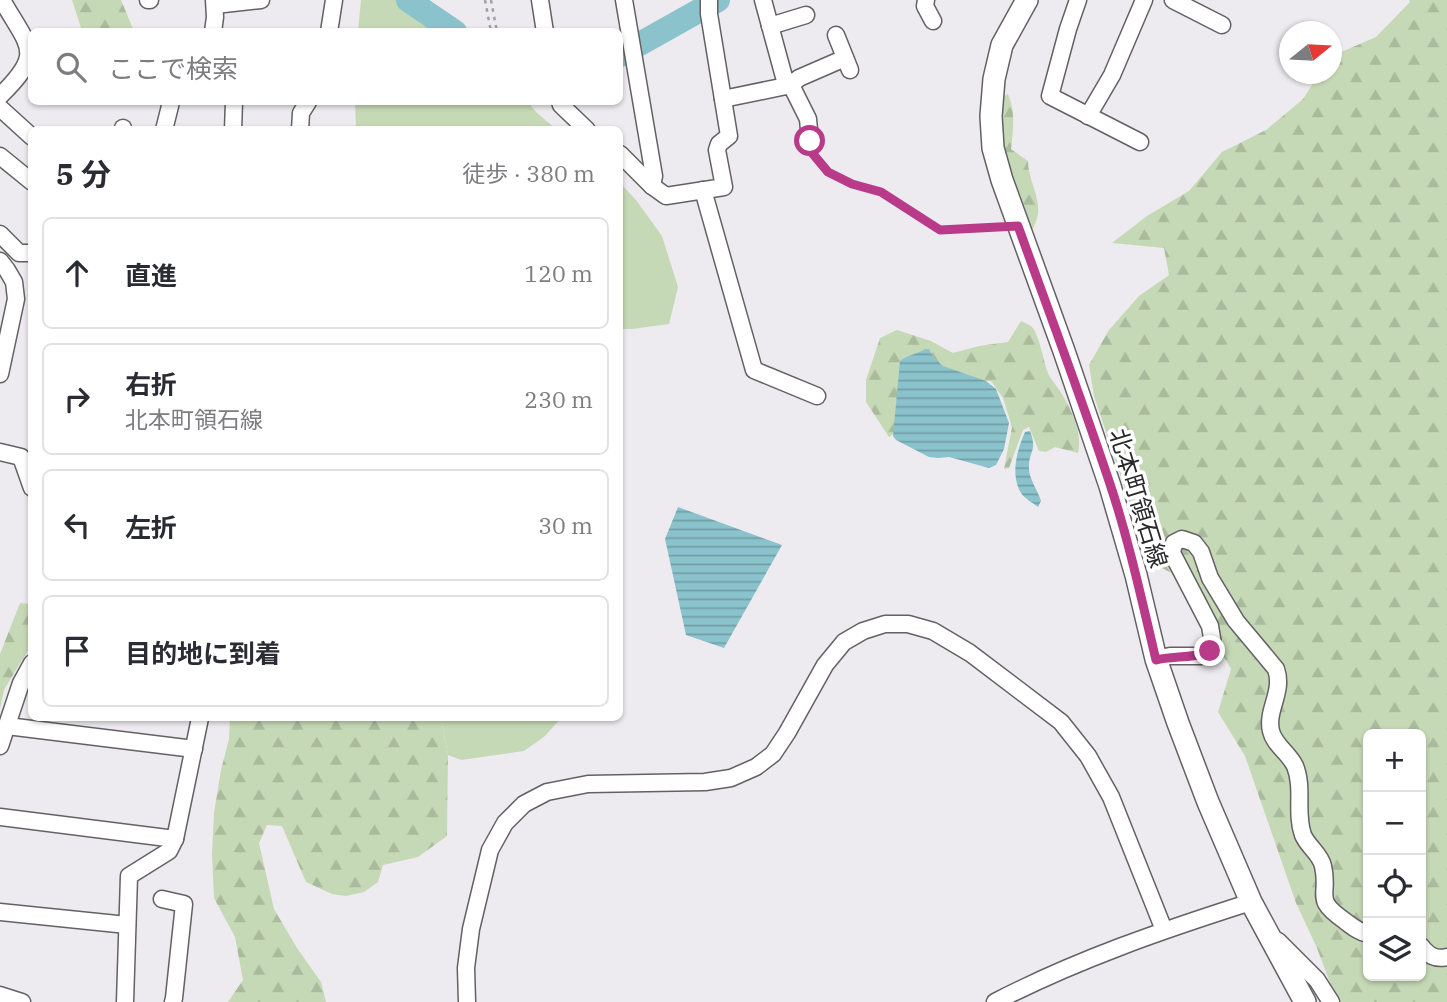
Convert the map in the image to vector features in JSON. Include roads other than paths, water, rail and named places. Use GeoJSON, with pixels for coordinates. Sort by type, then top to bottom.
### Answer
{"type":"FeatureCollection","features":[{"type":"Feature","properties":{"kind":"main road","name":"北本町領石線"},"geometry":{"type":"LineString","coordinates":[[1027,0],[1002,45],[994,79],[991,116],[993,148],[1110,486],[1136,575],[1156,660],[1204,791],[1251,902],[1305,1002]]}},
{"type":"Feature","properties":{"kind":"street"},"geometry":{"type":"LineString","coordinates":[[2,0],[28,44]]}},
{"type":"Feature","properties":{"kind":"street"},"geometry":{"type":"LineString","coordinates":[[213,28],[214,2],[261,0]]}},
{"type":"Feature","properties":{"kind":"street"},"geometry":{"type":"LineString","coordinates":[[330,28],[334,0]]}},
{"type":"Feature","properties":{"kind":"street"},"geometry":{"type":"LineString","coordinates":[[540,0],[544,28]]}},
{"type":"Feature","properties":{"kind":"street"},"geometry":{"type":"LineString","coordinates":[[624,0],[654,176],[652,186]]}},
{"type":"Feature","properties":{"kind":"street"},"geometry":{"type":"LineString","coordinates":[[763,0],[784,78],[791,85],[808,119],[810,141]]}},
{"type":"Feature","properties":{"kind":"street"},"geometry":{"type":"LineString","coordinates":[[926,0],[925,6],[933,21]]}},
{"type":"Feature","properties":{"kind":"street"},"geometry":{"type":"LineString","coordinates":[[1078,0],[1050,96],[1140,142]]}},
{"type":"Feature","properties":{"kind":"street"},"geometry":{"type":"LineString","coordinates":[[1088,116],[1112,75],[1144,0]]}},
{"type":"Feature","properties":{"kind":"street"},"geometry":{"type":"LineString","coordinates":[[1174,0],[1222,25]]}},
{"type":"Feature","properties":{"kind":"street"},"geometry":{"type":"LineString","coordinates":[[623,157],[666,196],[724,187],[717,150],[719,144],[729,136],[709,7]]}},
{"type":"Feature","properties":{"kind":"street"},"geometry":{"type":"LineString","coordinates":[[770,26],[806,15]]}},
{"type":"Feature","properties":{"kind":"street"},"geometry":{"type":"LineString","coordinates":[[723,99],[791,85],[799,78],[848,64],[836,35]]}},
{"type":"Feature","properties":{"kind":"street"},"geometry":{"type":"LineString","coordinates":[[0,96],[14,82],[28,61]]}},
{"type":"Feature","properties":{"kind":"street"},"geometry":{"type":"LineString","coordinates":[[165,126],[170,105]]}},
{"type":"Feature","properties":{"kind":"street"},"geometry":{"type":"LineString","coordinates":[[233,126],[234,105]]}},
{"type":"Feature","properties":{"kind":"street"},"geometry":{"type":"LineString","coordinates":[[300,126],[301,113],[305,105]]}},
{"type":"Feature","properties":{"kind":"street"},"geometry":{"type":"LineString","coordinates":[[561,105],[583,126]]}},
{"type":"Feature","properties":{"kind":"street"},"geometry":{"type":"LineString","coordinates":[[0,108],[28,132]]}},
{"type":"Feature","properties":{"kind":"street"},"geometry":{"type":"LineString","coordinates":[[0,156],[28,179]]}},
{"type":"Feature","properties":{"kind":"street"},"geometry":{"type":"LineString","coordinates":[[703,190],[754,370],[817,396]]}},
{"type":"Feature","properties":{"kind":"street"},"geometry":{"type":"LineString","coordinates":[[0,234],[19,253],[28,253]]}},
{"type":"Feature","properties":{"kind":"street"},"geometry":{"type":"LineString","coordinates":[[0,261],[13,282],[16,299],[0,374]]}},
{"type":"Feature","properties":{"kind":"street"},"geometry":{"type":"LineString","coordinates":[[0,452],[21,457],[28,477]]}},
{"type":"Feature","properties":{"kind":"street"},"geometry":{"type":"LineString","coordinates":[[1156,660],[1170,656],[1202,656],[1210,651],[1213,644],[1210,626],[1172,553],[1174,543],[1182,539],[1188,540],[1201,552],[1210,578],[1236,621],[1276,669],[1279,678],[1270,724],[1271,734],[1294,765],[1299,788],[1301,826],[1307,843],[1319,856],[1323,866],[1326,905],[1363,933]]}},
{"type":"Feature","properties":{"kind":"street"},"geometry":{"type":"LineString","coordinates":[[467,1002],[466,968],[471,929],[490,850],[505,823],[524,804],[547,792],[588,784],[705,782],[731,778],[756,767],[773,754],[825,665],[844,642],[863,631],[885,624],[908,624],[933,631],[970,653],[1061,722],[1088,755],[1111,797],[1164,930]]}},
{"type":"Feature","properties":{"kind":"street"},"geometry":{"type":"LineString","coordinates":[[0,746],[21,683],[28,670]]}},
{"type":"Feature","properties":{"kind":"street"},"geometry":{"type":"LineString","coordinates":[[125,1002],[130,876],[169,851],[175,838],[199,721]]}},
{"type":"Feature","properties":{"kind":"street"},"geometry":{"type":"LineString","coordinates":[[7,726],[194,749]]}},
{"type":"Feature","properties":{"kind":"street"},"geometry":{"type":"LineString","coordinates":[[0,817],[175,838]]}},
{"type":"Feature","properties":{"kind":"street"},"geometry":{"type":"LineString","coordinates":[[162,899],[184,904],[173,1002]]}},
{"type":"Feature","properties":{"kind":"street"},"geometry":{"type":"LineString","coordinates":[[995,1002],[1075,965],[1164,930],[1251,902]]}},
{"type":"Feature","properties":{"kind":"street"},"geometry":{"type":"LineString","coordinates":[[0,912],[127,925]]}},
{"type":"Feature","properties":{"kind":"street"},"geometry":{"type":"LineString","coordinates":[[1266,930],[1317,979],[1331,1002]]}},
{"type":"Feature","properties":{"kind":"street"},"geometry":{"type":"LineString","coordinates":[[1426,951],[1439,959],[1447,957]]}},
{"type":"Feature","properties":{"kind":"street"},"geometry":{"type":"LineString","coordinates":[[0,995],[22,1002]]}},
{"type":"Feature","properties":{"kind":"water"},"geometry":{"type":"Polygon","coordinates":[[[929,349],[943,366],[986,381],[996,389],[1009,423],[1004,449],[996,465],[989,468],[949,457],[929,457],[893,436],[900,361],[929,349]]]}},
{"type":"Feature","properties":{"kind":"water"},"geometry":{"type":"Polygon","coordinates":[[[1030,431],[1033,448],[1029,469],[1041,501],[1038,507],[1022,495],[1015,470],[1019,446],[1025,432],[1030,431]]]}},
{"type":"Feature","properties":{"kind":"water"},"geometry":{"type":"Polygon","coordinates":[[[678,507],[782,545],[724,648],[686,635],[665,539],[678,507]]]}},
{"type":"Feature","properties":{"kind":"waterway"},"geometry":{"type":"LineString","coordinates":[[408,0],[449,28]]}},
{"type":"Feature","properties":{"kind":"waterway"},"geometry":{"type":"LineString","coordinates":[[623,53],[718,0]]}}]}
